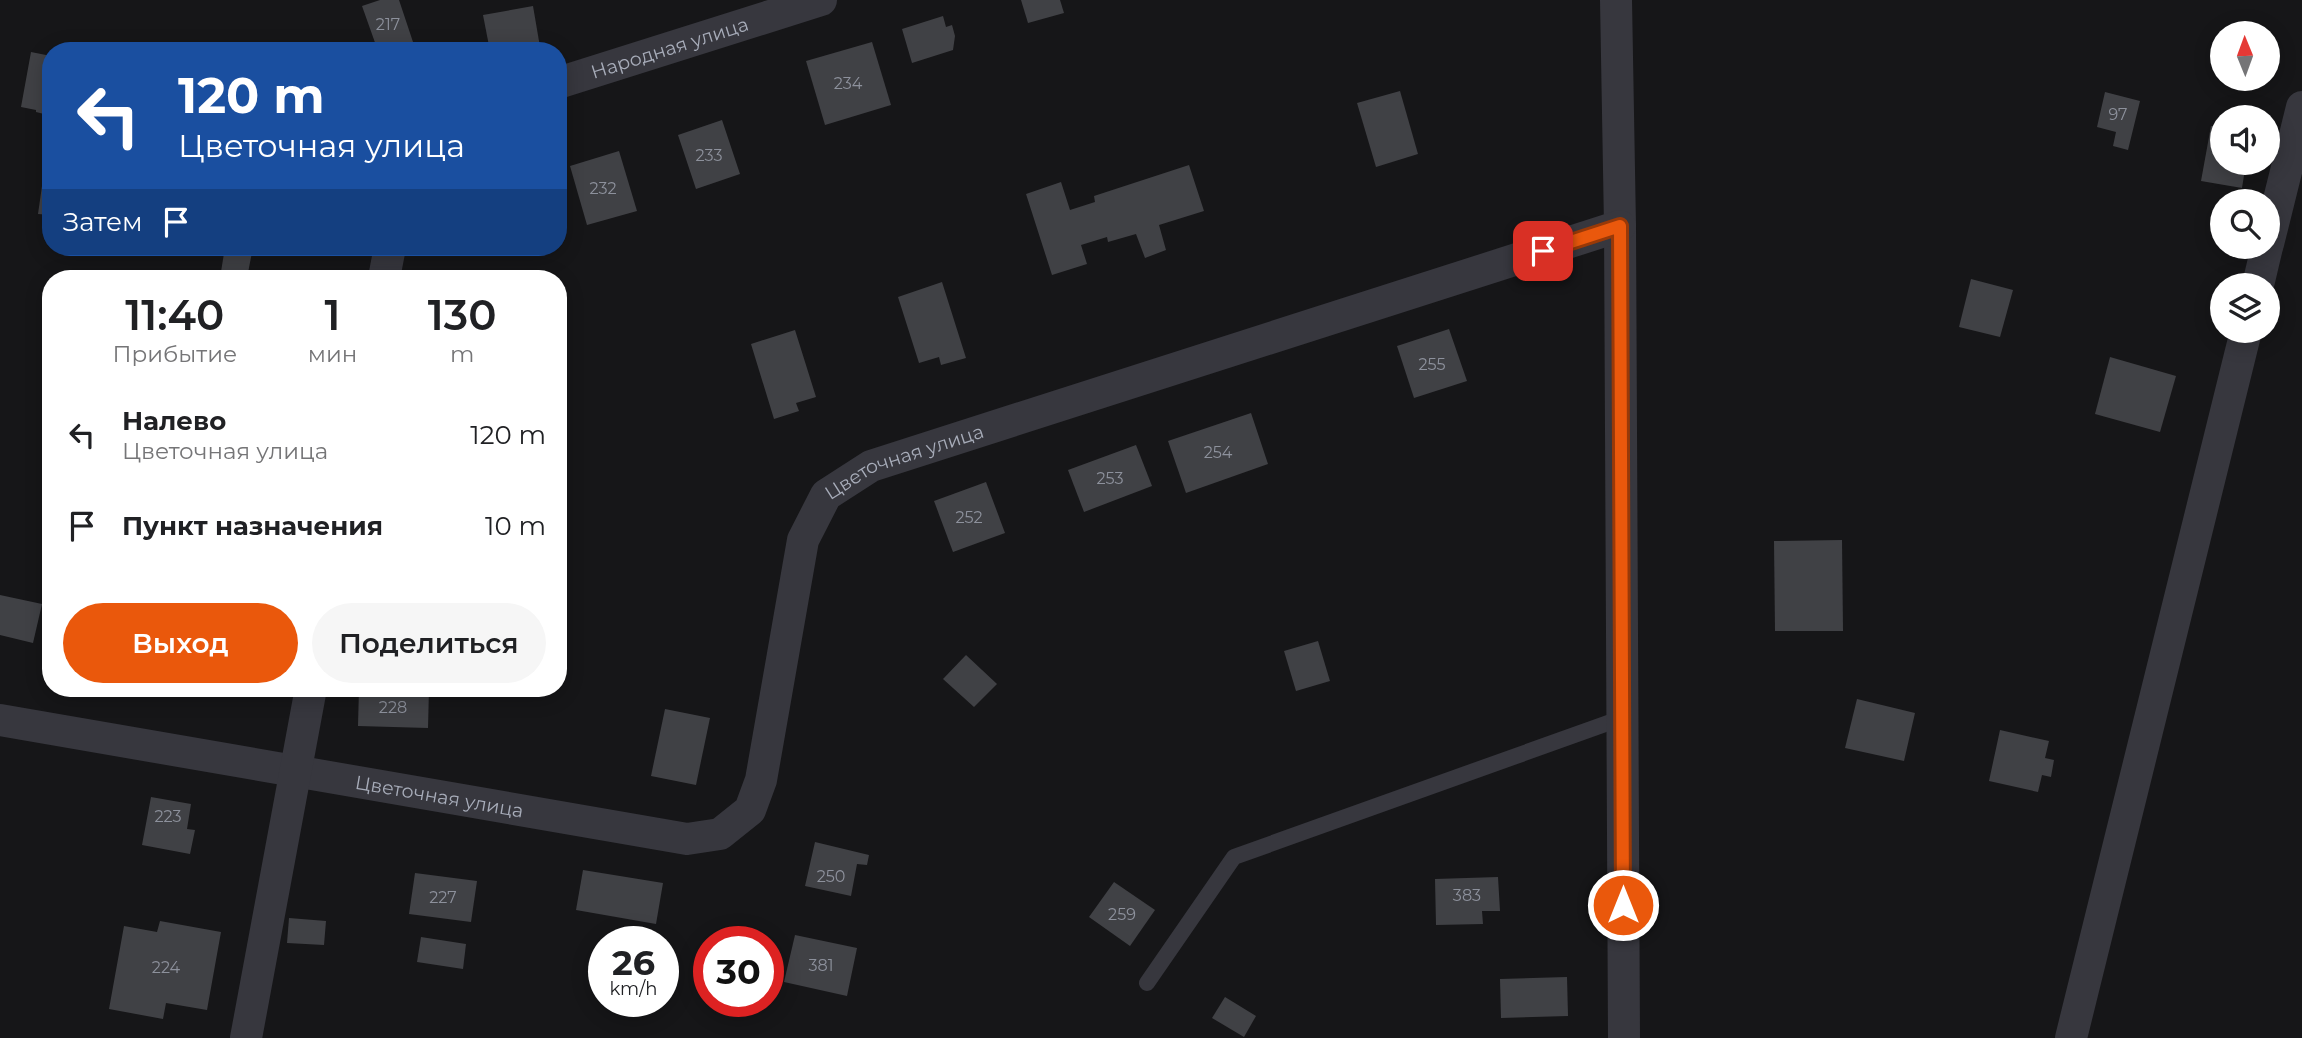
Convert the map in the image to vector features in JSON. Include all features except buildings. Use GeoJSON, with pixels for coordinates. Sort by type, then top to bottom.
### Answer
{"type":"FeatureCollection","features":[{"type":"Feature","properties":{"kind":"street","name":"Народная улица"},"geometry":{"type":"LineString","coordinates":[[567,80],[821,0]]}},
{"type":"Feature","properties":{"kind":"street"},"geometry":{"type":"LineString","coordinates":[[1616,0],[1620,226],[1624,1038]]}},
{"type":"Feature","properties":{"kind":"street"},"geometry":{"type":"LineString","coordinates":[[2280,196],[2302,107]]}},
{"type":"Feature","properties":{"kind":"street","name":"Цветочная улица"},"geometry":{"type":"LineString","coordinates":[[0,720],[687,839],[720,834],[750,810],[761,780],[803,540],[826,495],[871,466],[1620,226]]}},
{"type":"Feature","properties":{"kind":"street"},"geometry":{"type":"LineString","coordinates":[[2071,1038],[2243,343]]}},
{"type":"Feature","properties":{"kind":"street"},"geometry":{"type":"LineString","coordinates":[[246,1038],[309,697]]}},
{"type":"Feature","properties":{"kind":"lane"},"geometry":{"type":"LineString","coordinates":[[1147,984],[1234,857],[1622,718]]}},
{"type":"Feature","properties":{"kind":"route"},"geometry":{"type":"LineString","coordinates":[[1543,251],[1620,226],[1623,905]]}}]}
